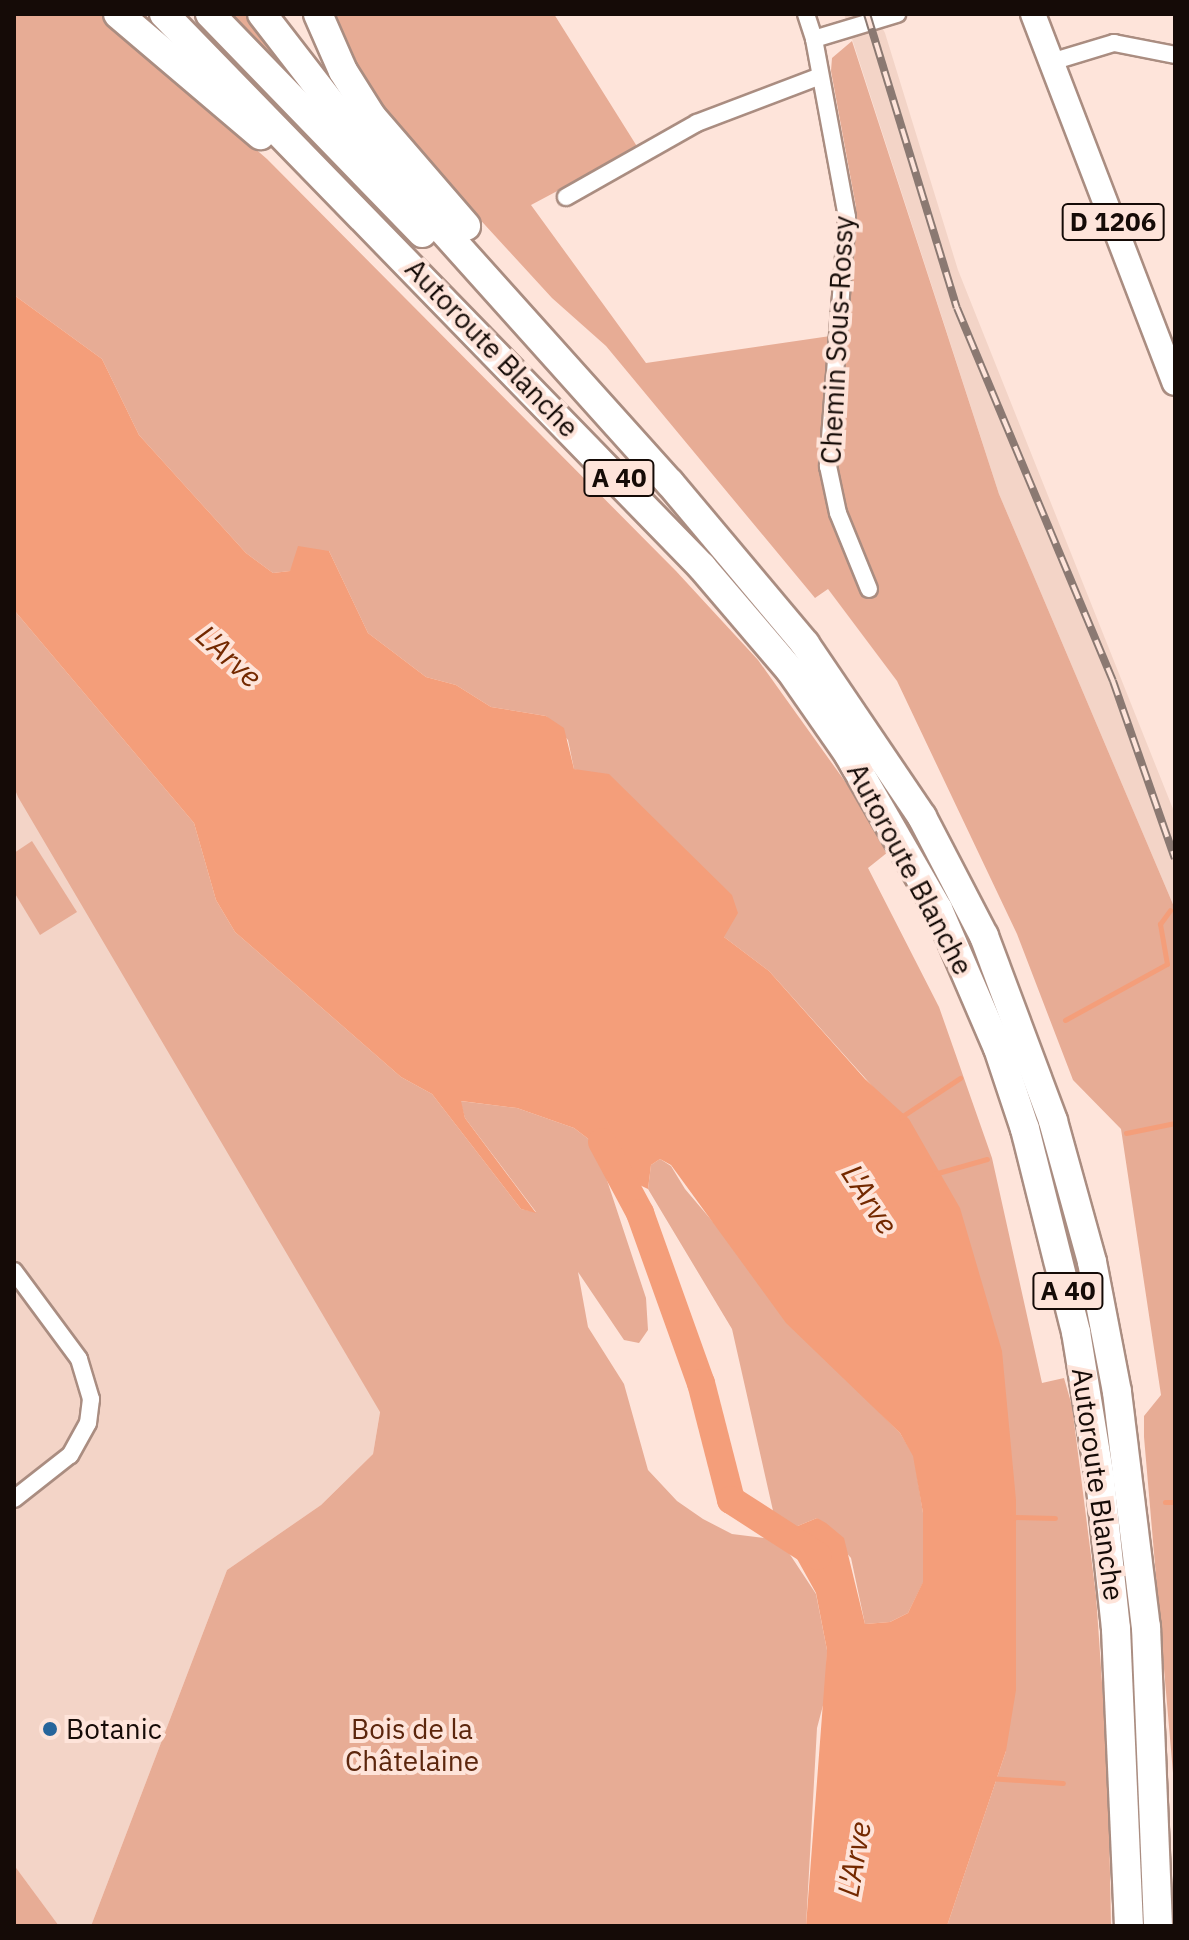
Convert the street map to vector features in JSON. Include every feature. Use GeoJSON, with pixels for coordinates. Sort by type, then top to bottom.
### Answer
{"type":"FeatureCollection","features":[{"type":"Feature","properties":{"kind":"highway"},"geometry":{"type":"LineString","coordinates":[[118,14],[407,260]]}},
{"type":"Feature","properties":{"kind":"highway","name":"Autoroute Blanche"},"geometry":{"type":"LineString","coordinates":[[164,14],[656,517],[790,670],[882,806],[972,986],[998,1048],[1049,1213],[1087,1390],[1116,1629],[1129,1926]]}},
{"type":"Feature","properties":{"kind":"highway"},"geometry":{"type":"LineString","coordinates":[[210,14],[670,483]]}},
{"type":"Feature","properties":{"kind":"highway","name":"Autoroute Blanche"},"geometry":{"type":"LineString","coordinates":[[262,14],[344,120],[670,483],[835,683],[922,817],[984,936],[1029,1051],[1077,1203],[1117,1392],[1139,1555],[1153,1716],[1158,1926]]}},
{"type":"Feature","properties":{"kind":"highway"},"geometry":{"type":"LineString","coordinates":[[318,14],[343,71],[372,117],[696,489],[835,683]]}},
{"type":"Feature","properties":{"kind":"main road","name":"D 1206"},"geometry":{"type":"LineString","coordinates":[[1033,14],[1175,383]]}},
{"type":"Feature","properties":{"kind":"street","name":"Chemin Sous-Rossy"},"geometry":{"type":"LineString","coordinates":[[806,14],[814,39],[818,77],[847,217],[828,466],[838,513],[869,589]]}},
{"type":"Feature","properties":{"kind":"street"},"geometry":{"type":"LineString","coordinates":[[814,39],[897,14]]}},
{"type":"Feature","properties":{"kind":"street"},"geometry":{"type":"LineString","coordinates":[[1051,62],[1114,43],[1175,55]]}},
{"type":"Feature","properties":{"kind":"street"},"geometry":{"type":"LineString","coordinates":[[566,197],[697,123],[818,77]]}},
{"type":"Feature","properties":{"kind":"street"},"geometry":{"type":"LineString","coordinates":[[14,1271],[79,1359],[91,1399],[88,1423],[70,1455],[14,1499]]}},
{"type":"Feature","properties":{"kind":"shaded area"},"geometry":{"type":"Polygon","coordinates":[[[844,14],[875,14],[885,33],[958,270],[1175,814],[1175,909],[999,494],[844,14]]]}},
{"type":"Feature","properties":{"kind":"shaded area"},"geometry":{"type":"Polygon","coordinates":[[[14,787],[380,1411],[373,1454],[321,1505],[227,1570],[91,1926],[59,1926],[14,1865],[14,787]]]}},
{"type":"Feature","properties":{"kind":"green space"},"geometry":{"type":"Polygon","coordinates":[[[14,14],[100,14],[267,159],[676,571],[758,660],[854,794],[888,852],[868,868],[939,1007],[992,1158],[1042,1383],[1064,1378],[1072,1406],[1096,1595],[1108,1770],[1111,1926],[947,1926],[1006,1751],[882,1097],[769,971],[724,937],[594,776],[574,769],[568,740],[546,716],[491,707],[456,685],[426,677],[368,633],[329,551],[290,571],[273,573],[246,553],[139,435],[102,359],[14,295],[14,14]]]}},
{"type":"Feature","properties":{"kind":"green space"},"geometry":{"type":"Polygon","coordinates":[[[225,14],[248,14],[293,79],[289,81],[225,14]]]}},
{"type":"Feature","properties":{"kind":"green space"},"geometry":{"type":"Polygon","coordinates":[[[330,14],[554,14],[638,148],[531,205],[646,363],[844,334],[856,207],[831,71],[832,58],[852,41],[999,494],[1175,909],[1175,1926],[1173,1773],[1144,1437],[1144,1416],[1161,1395],[1121,1129],[1073,1080],[1017,934],[897,681],[828,589],[815,598],[606,346],[552,298],[397,129],[355,70],[330,14]]]}},
{"type":"Feature","properties":{"kind":"green space","name":"Bois de la Châtelaine"},"geometry":{"type":"Polygon","coordinates":[[[14,610],[194,823],[216,900],[235,932],[401,1077],[432,1094],[521,1209],[536,1212],[465,1118],[460,1101],[517,1108],[574,1128],[595,1144],[646,1298],[648,1330],[639,1343],[624,1340],[578,1272],[588,1327],[624,1384],[648,1470],[677,1501],[703,1519],[732,1534],[772,1539],[787,1550],[816,1594],[827,1650],[826,1694],[817,1728],[806,1926],[91,1926],[227,1570],[321,1505],[373,1454],[380,1412],[18,797],[14,787],[14,610]]]}},
{"type":"Feature","properties":{"kind":"green space"},"geometry":{"type":"Polygon","coordinates":[[[32,841],[77,912],[40,935],[14,892],[14,853],[32,841]]]}},
{"type":"Feature","properties":{"kind":"green space"},"geometry":{"type":"Polygon","coordinates":[[[660,1159],[671,1166],[685,1189],[846,1379],[900,1433],[914,1456],[923,1513],[923,1583],[908,1613],[890,1622],[865,1624],[851,1558],[817,1518],[788,1530],[776,1524],[732,1329],[648,1189],[651,1165],[660,1159]]]}},
{"type":"Feature","properties":{"kind":"green space"},"geometry":{"type":"Polygon","coordinates":[[[14,1865],[59,1926],[14,1926],[14,1865]]]}},
{"type":"Feature","properties":{"kind":"water"},"geometry":{"type":"Polygon","coordinates":[[[14,295],[102,359],[139,435],[246,553],[273,573],[290,571],[298,546],[329,551],[368,633],[426,677],[456,685],[491,707],[546,716],[564,728],[574,769],[609,774],[732,895],[738,913],[724,937],[769,971],[865,1079],[909,1119],[960,1208],[1002,1351],[1016,1500],[1016,1690],[1006,1751],[947,1926],[806,1926],[827,1650],[816,1593],[786,1539],[788,1530],[817,1518],[826,1523],[844,1538],[865,1624],[890,1622],[908,1613],[923,1582],[923,1513],[913,1456],[900,1433],[786,1323],[671,1165],[660,1159],[651,1165],[648,1189],[606,1169],[595,1144],[574,1128],[517,1108],[461,1101],[465,1118],[536,1213],[521,1209],[432,1094],[401,1077],[235,932],[216,900],[194,823],[14,610],[14,295]]]}},
{"type":"Feature","properties":{"kind":"waterway"},"geometry":{"type":"LineString","coordinates":[[1065,1020],[1167,964],[1160,924],[1170,910]]}},
{"type":"Feature","properties":{"kind":"waterway"},"geometry":{"type":"LineString","coordinates":[[901,1117],[960,1078]]}},
{"type":"Feature","properties":{"kind":"waterway"},"geometry":{"type":"LineString","coordinates":[[1126,1133],[1175,1123]]}},
{"type":"Feature","properties":{"kind":"waterway","name":"L'Arve"},"geometry":{"type":"LineString","coordinates":[[602,1142],[640,1213],[701,1383],[731,1500],[818,1556]]}},
{"type":"Feature","properties":{"kind":"waterway"},"geometry":{"type":"LineString","coordinates":[[934,1174],[987,1159]]}},
{"type":"Feature","properties":{"kind":"waterway"},"geometry":{"type":"LineString","coordinates":[[1165,1502],[1175,1502]]}},
{"type":"Feature","properties":{"kind":"waterway"},"geometry":{"type":"LineString","coordinates":[[1012,1517],[1055,1518]]}},
{"type":"Feature","properties":{"kind":"waterway"},"geometry":{"type":"LineString","coordinates":[[988,1778],[1063,1783]]}},
{"type":"Feature","properties":{"kind":"railway"},"geometry":{"type":"LineString","coordinates":[[867,14],[957,308],[1113,681],[1175,859]]}},
{"type":"Feature","properties":{"kind":"place","name":"Botanic"},"geometry":{"type":"Point","coordinates":[50,1729]}}]}
